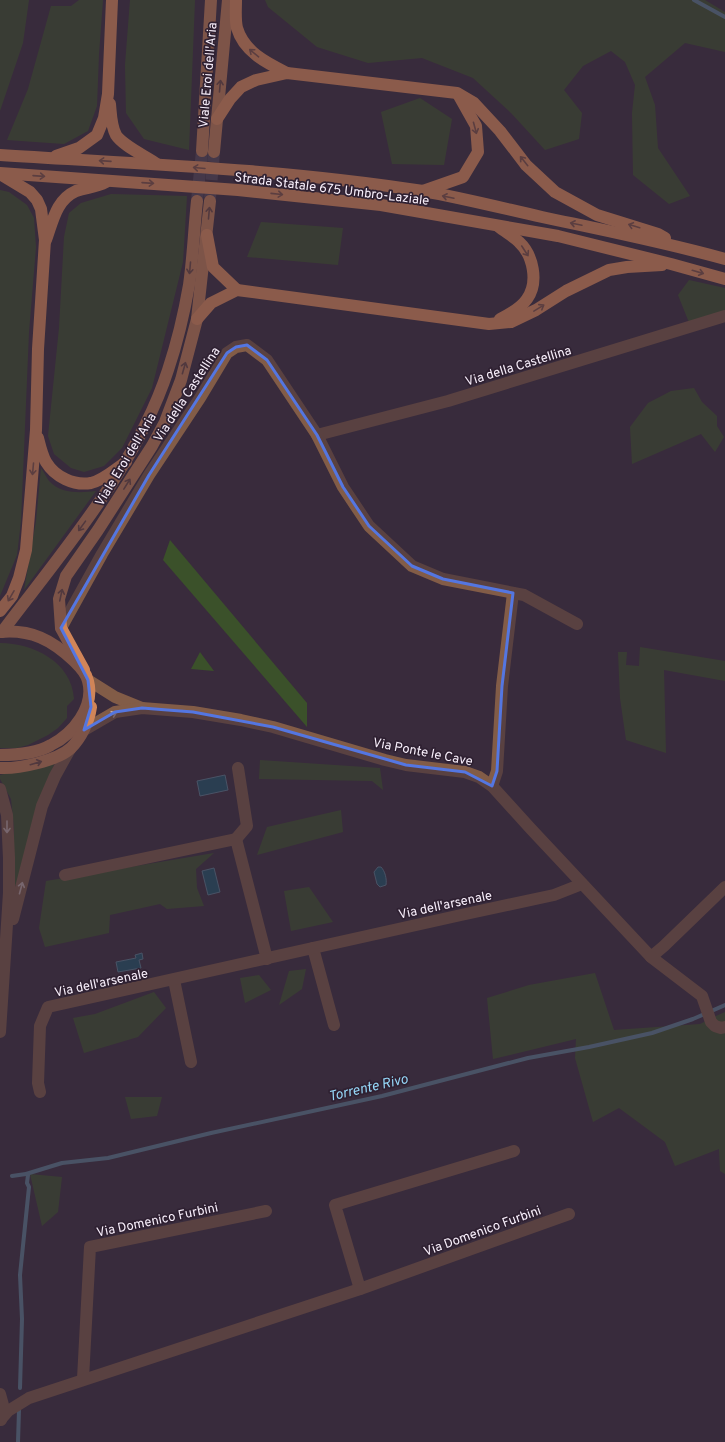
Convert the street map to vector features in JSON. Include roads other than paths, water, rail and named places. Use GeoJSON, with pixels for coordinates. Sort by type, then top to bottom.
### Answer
{"type":"FeatureCollection","features":[{"type":"Feature","properties":{"kind":"highway"},"geometry":{"type":"LineString","coordinates":[[52,158],[79,148],[97,135],[104,118],[108,94],[112,0]]}},
{"type":"Feature","properties":{"kind":"highway"},"geometry":{"type":"LineString","coordinates":[[236,0],[237,27],[242,40],[250,50],[266,62],[287,73]]}},
{"type":"Feature","properties":{"kind":"highway"},"geometry":{"type":"LineString","coordinates":[[217,119],[230,99],[241,87],[256,80],[287,73],[457,93],[474,103],[500,131],[526,165],[555,192],[597,215],[658,234],[682,247]]}},
{"type":"Feature","properties":{"kind":"highway"},"geometry":{"type":"LineString","coordinates":[[424,191],[463,176],[478,152],[476,126],[457,93]]}},
{"type":"Feature","properties":{"kind":"highway"},"geometry":{"type":"LineString","coordinates":[[108,94],[112,123],[116,135],[128,146],[147,156],[157,164]]}},
{"type":"Feature","properties":{"kind":"highway","name":"Strada Statale 675 Umbro-Laziale"},"geometry":{"type":"LineString","coordinates":[[4,155],[157,164],[321,179],[424,191],[682,247],[725,259]]}},
{"type":"Feature","properties":{"kind":"highway"},"geometry":{"type":"LineString","coordinates":[[0,174],[30,192],[37,200],[41,208],[45,240],[38,349],[36,430],[26,550],[19,578],[12,596],[0,611]]}},
{"type":"Feature","properties":{"kind":"highway","name":"Strada Statale 675 Umbro-Laziale"},"geometry":{"type":"LineString","coordinates":[[0,174],[238,190],[381,205],[558,236],[725,279]]}},
{"type":"Feature","properties":{"kind":"highway"},"geometry":{"type":"LineString","coordinates":[[45,240],[55,213],[60,204],[67,197],[77,191],[97,187],[109,181]]}},
{"type":"Feature","properties":{"kind":"highway"},"geometry":{"type":"LineString","coordinates":[[489,324],[511,314],[527,299],[532,285],[533,269],[528,254],[519,242],[496,225]]}},
{"type":"Feature","properties":{"kind":"highway"},"geometry":{"type":"LineString","coordinates":[[207,235],[213,266],[237,290]]}},
{"type":"Feature","properties":{"kind":"highway"},"geometry":{"type":"LineString","coordinates":[[197,319],[211,303],[237,290],[489,324],[511,322],[536,310],[566,291],[609,270],[627,267],[671,264]]}},
{"type":"Feature","properties":{"kind":"highway"},"geometry":{"type":"LineString","coordinates":[[36,430],[46,462],[65,480],[78,484],[92,483],[107,476],[126,462]]}},
{"type":"Feature","properties":{"kind":"main road","name":"Viale Eroi dell'Aria"},"geometry":{"type":"LineString","coordinates":[[212,0],[208,152],[217,119],[228,0]]}},
{"type":"Feature","properties":{"kind":"main road","name":"Viale Eroi dell'Aria"},"geometry":{"type":"LineString","coordinates":[[1,632],[83,524],[126,462],[144,428],[161,390],[177,341],[189,285],[196,201]]}},
{"type":"Feature","properties":{"kind":"main road","name":"Viale Eroi dell'Aria"},"geometry":{"type":"LineString","coordinates":[[86,675],[61,628],[59,599],[66,576],[98,530],[152,446],[165,422],[181,380],[197,319],[210,201]]}},
{"type":"Feature","properties":{"kind":"main road"},"geometry":{"type":"LineString","coordinates":[[0,768],[11,768],[36,764],[70,749],[84,730],[90,717],[91,707],[86,675],[58,646],[41,637],[25,633],[1,632]]}},
{"type":"Feature","properties":{"kind":"main road"},"geometry":{"type":"LineString","coordinates":[[0,755],[13,755],[30,752],[50,746],[65,736],[75,725],[82,715],[89,698]]}},
{"type":"Feature","properties":{"kind":"street","name":"Via della Castellina"},"geometry":{"type":"LineString","coordinates":[[317,435],[448,401],[725,316]]}},
{"type":"Feature","properties":{"kind":"street","name":"Via della Castellina"},"geometry":{"type":"LineString","coordinates":[[61,628],[102,554],[149,475],[196,404],[227,353],[236,347],[247,345],[267,360],[317,435],[343,487],[369,526],[412,566],[443,579],[524,595],[577,624]]}},
{"type":"Feature","properties":{"kind":"street"},"geometry":{"type":"LineString","coordinates":[[492,786],[497,771],[502,686],[513,593]]}},
{"type":"Feature","properties":{"kind":"street","name":"Via Ponte le Cave"},"geometry":{"type":"LineString","coordinates":[[86,675],[115,696],[142,708]]}},
{"type":"Feature","properties":{"kind":"street","name":"Via Ponte le Cave"},"geometry":{"type":"LineString","coordinates":[[84,730],[115,712],[142,708],[193,712],[260,724],[392,761],[426,768],[465,772],[479,777],[492,786],[651,957],[704,1000],[711,1021],[716,1026],[721,1028],[725,1027]]}},
{"type":"Feature","properties":{"kind":"street"},"geometry":{"type":"LineString","coordinates":[[5,954],[42,806],[55,776],[70,749]]}},
{"type":"Feature","properties":{"kind":"street"},"geometry":{"type":"LineString","coordinates":[[65,875],[236,839],[246,826],[238,768]]}},
{"type":"Feature","properties":{"kind":"street"},"geometry":{"type":"LineString","coordinates":[[0,789],[7,815],[9,858],[9,893],[0,1032]]}},
{"type":"Feature","properties":{"kind":"street"},"geometry":{"type":"LineString","coordinates":[[236,839],[267,959]]}},
{"type":"Feature","properties":{"kind":"street","name":"Via dell'arsenale"},"geometry":{"type":"LineString","coordinates":[[40,1092],[38,1083],[40,1026],[48,1007],[554,895],[582,884]]}},
{"type":"Feature","properties":{"kind":"street"},"geometry":{"type":"LineString","coordinates":[[651,957],[725,887]]}},
{"type":"Feature","properties":{"kind":"street"},"geometry":{"type":"LineString","coordinates":[[313,948],[334,1025]]}},
{"type":"Feature","properties":{"kind":"street"},"geometry":{"type":"LineString","coordinates":[[174,980],[191,1062]]}},
{"type":"Feature","properties":{"kind":"street"},"geometry":{"type":"LineString","coordinates":[[360,1290],[335,1205],[514,1151]]}},
{"type":"Feature","properties":{"kind":"street","name":"Via Domenico Furbini"},"geometry":{"type":"LineString","coordinates":[[83,1379],[90,1248],[266,1211]]}},
{"type":"Feature","properties":{"kind":"street","name":"Via Domenico Furbini"},"geometry":{"type":"LineString","coordinates":[[29,1398],[83,1379],[360,1290],[569,1214]]}},
{"type":"Feature","properties":{"kind":"street"},"geometry":{"type":"LineString","coordinates":[[1,1420],[3,1405],[1,1396],[29,1398]]}},
{"type":"Feature","properties":{"kind":"street"},"geometry":{"type":"LineString","coordinates":[[1,1420],[8,1411],[29,1398]]}},
{"type":"Feature","properties":{"kind":"water"},"geometry":{"type":"Polygon","coordinates":[[[225,775],[228,790],[200,796],[197,781],[225,775]]]}},
{"type":"Feature","properties":{"kind":"water"},"geometry":{"type":"Polygon","coordinates":[[[378,867],[381,867],[385,873],[386,880],[386,885],[380,887],[377,884],[374,872],[378,867]]]}},
{"type":"Feature","properties":{"kind":"water"},"geometry":{"type":"Polygon","coordinates":[[[214,868],[220,892],[208,895],[202,871],[214,868]]]}},
{"type":"Feature","properties":{"kind":"water"},"geometry":{"type":"Polygon","coordinates":[[[142,953],[143,959],[139,960],[141,968],[118,972],[116,962],[136,958],[135,955],[142,953]]]}},
{"type":"Feature","properties":{"kind":"waterway"},"geometry":{"type":"LineString","coordinates":[[694,0],[725,17]]}},
{"type":"Feature","properties":{"kind":"waterway","name":"Torrente Rivo"},"geometry":{"type":"LineString","coordinates":[[12,1176],[26,1174],[62,1163],[108,1158],[211,1133],[382,1096],[528,1058],[589,1047],[652,1033],[693,1019],[725,1005]]}},
{"type":"Feature","properties":{"kind":"waterway"},"geometry":{"type":"LineString","coordinates":[[20,1388],[22,1319],[20,1275],[29,1187],[27,1183],[28,1175],[26,1174]]}},
{"type":"Feature","properties":{"kind":"waterway"},"geometry":{"type":"LineString","coordinates":[[18,1442],[19,1410]]}},
{"type":"Feature","properties":{"kind":"tunnel"},"geometry":{"type":"LineString","coordinates":[[197,201],[202,151]]}},
{"type":"Feature","properties":{"kind":"tunnel"},"geometry":{"type":"LineString","coordinates":[[210,198],[214,152]]}}]}
